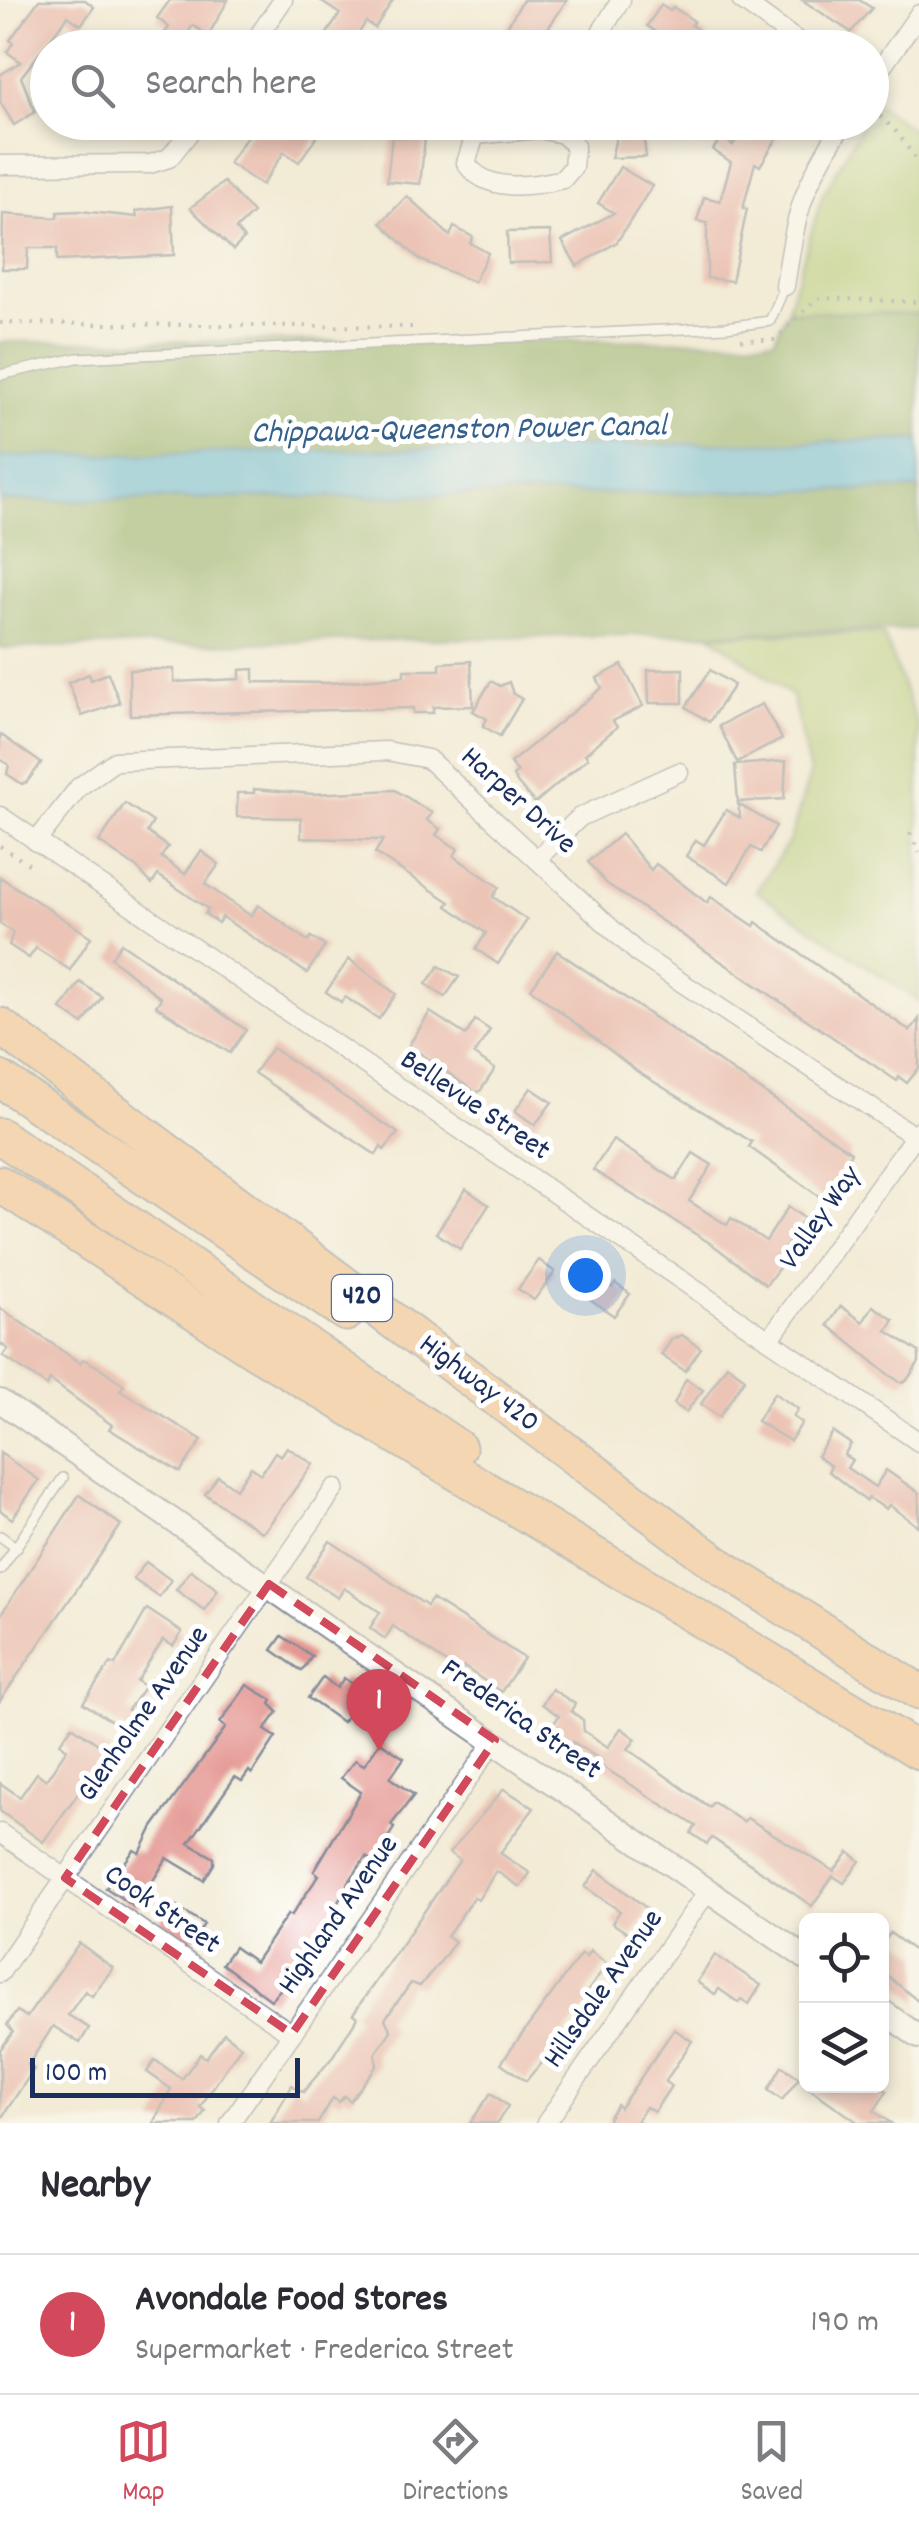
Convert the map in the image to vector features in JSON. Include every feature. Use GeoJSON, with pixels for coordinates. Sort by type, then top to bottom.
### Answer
{"type":"FeatureCollection","features":[{"type":"Feature","properties":{"kind":"highway","name":"Highway 420"},"geometry":{"type":"LineString","coordinates":[[0,1026],[724,1569],[919,1692]]}},
{"type":"Feature","properties":{"kind":"highway"},"geometry":{"type":"LineString","coordinates":[[0,1080],[724,1569]]}},
{"type":"Feature","properties":{"kind":"highway"},"geometry":{"type":"LineString","coordinates":[[0,1136],[789,1673]]}},
{"type":"Feature","properties":{"kind":"highway"},"geometry":{"type":"LineString","coordinates":[[0,1184],[254,1350]]}},
{"type":"Feature","properties":{"kind":"highway"},"geometry":{"type":"LineString","coordinates":[[0,1208],[254,1350],[919,1751]]}},
{"type":"Feature","properties":{"kind":"street"},"geometry":{"type":"LineString","coordinates":[[262,30],[283,0]]}},
{"type":"Feature","properties":{"kind":"street"},"geometry":{"type":"LineString","coordinates":[[602,30],[621,0]]}},
{"type":"Feature","properties":{"kind":"street"},"geometry":{"type":"LineString","coordinates":[[741,0],[782,30]]}},
{"type":"Feature","properties":{"kind":"street"},"geometry":{"type":"LineString","coordinates":[[889,57],[919,14]]}},
{"type":"Feature","properties":{"kind":"street"},"geometry":{"type":"LineString","coordinates":[[0,166],[150,164],[169,158],[184,140]]}},
{"type":"Feature","properties":{"kind":"street"},"geometry":{"type":"LineString","coordinates":[[473,140],[466,163],[475,176],[495,184],[562,179],[574,166],[575,146],[569,140]]}},
{"type":"Feature","properties":{"kind":"street"},"geometry":{"type":"LineString","coordinates":[[785,286],[798,204],[808,178],[832,140]]}},
{"type":"Feature","properties":{"kind":"street","name":"Harper Drive"},"geometry":{"type":"LineString","coordinates":[[36,842],[79,787],[116,761],[386,751],[428,759],[539,857],[640,955],[917,1133]]}},
{"type":"Feature","properties":{"kind":"street"},"geometry":{"type":"LineString","coordinates":[[539,857],[580,817],[679,772]]}},
{"type":"Feature","properties":{"kind":"street","name":"Bellevue Street"},"geometry":{"type":"LineString","coordinates":[[0,816],[919,1442]]}},
{"type":"Feature","properties":{"kind":"street","name":"Valley Way"},"geometry":{"type":"LineString","coordinates":[[769,1340],[917,1133]]}},
{"type":"Feature","properties":{"kind":"street","name":"Frederica Street"},"geometry":{"type":"LineString","coordinates":[[0,1401],[799,1953]]}},
{"type":"Feature","properties":{"kind":"street","name":"Glenholme Avenue"},"geometry":{"type":"LineString","coordinates":[[0,1973],[336,1488]]}},
{"type":"Feature","properties":{"kind":"street","name":"Highland Avenue"},"geometry":{"type":"LineString","coordinates":[[230,2123],[495,1740]]}},
{"type":"Feature","properties":{"kind":"street","name":"Cook Street"},"geometry":{"type":"LineString","coordinates":[[0,1834],[292,2034]]}},
{"type":"Feature","properties":{"kind":"street","name":"Hillsdale Avenue"},"geometry":{"type":"LineString","coordinates":[[546,2123],[709,1889]]}},
{"type":"Feature","properties":{"kind":"street"},"geometry":{"type":"LineString","coordinates":[[889,2016],[919,2037]]}},
{"type":"Feature","properties":{"kind":"lane"},"geometry":{"type":"LineString","coordinates":[[0,376],[77,358],[726,327],[770,321],[785,286]]}},
{"type":"Feature","properties":{"kind":"lane"},"geometry":{"type":"LineString","coordinates":[[0,1570],[64,1478]]}},
{"type":"Feature","properties":{"kind":"lane"},"geometry":{"type":"LineString","coordinates":[[0,1536],[17,1548]]}},
{"type":"Feature","properties":{"kind":"path"},"geometry":{"type":"LineString","coordinates":[[889,125],[919,163]]}},
{"type":"Feature","properties":{"kind":"path"},"geometry":{"type":"LineString","coordinates":[[910,834],[919,853]]}},
{"type":"Feature","properties":{"kind":"path"},"geometry":{"type":"LineString","coordinates":[[0,846],[30,865]]}},
{"type":"Feature","properties":{"kind":"highlighted area"},"geometry":{"type":"Polygon","coordinates":[[[269,1584],[495,1740],[292,2034],[65,1878],[269,1584]]]}},
{"type":"Feature","properties":{"kind":"green space"},"geometry":{"type":"Polygon","coordinates":[[[889,113],[919,134],[919,331],[787,311],[822,197],[854,140],[889,140],[889,113]]]}},
{"type":"Feature","properties":{"kind":"green space"},"geometry":{"type":"Polygon","coordinates":[[[787,311],[919,314],[919,441],[0,458],[0,342],[774,340],[787,311]]]}},
{"type":"Feature","properties":{"kind":"green space"},"geometry":{"type":"Polygon","coordinates":[[[919,489],[919,629],[0,648],[0,501],[919,489]]]}},
{"type":"Feature","properties":{"kind":"green space"},"geometry":{"type":"Polygon","coordinates":[[[883,633],[919,729],[919,1001],[756,891],[790,840],[810,774],[792,696],[711,635],[883,633]]]}},
{"type":"Feature","properties":{"kind":"water","name":"Chippawa-Queenston Power Canal"},"geometry":{"type":"Polygon","coordinates":[[[919,440],[919,489],[0,501],[0,457],[919,440]]]}},
{"type":"Feature","properties":{"kind":"building"},"geometry":{"type":"Polygon","coordinates":[[[39,0],[85,0],[94,7],[81,25],[68,16],[57,30],[30,30],[30,65],[21,77],[30,100],[30,115],[14,125],[0,102],[0,75],[21,62],[7,52],[13,43],[10,40],[39,0]]]}},
{"type":"Feature","properties":{"kind":"building"},"geometry":{"type":"Polygon","coordinates":[[[170,0],[228,0],[211,30],[200,30],[193,25],[190,30],[167,30],[169,27],[157,18],[170,0]]]}},
{"type":"Feature","properties":{"kind":"building"},"geometry":{"type":"Polygon","coordinates":[[[319,0],[393,0],[375,28],[366,22],[361,30],[329,30],[340,14],[319,0]]]}},
{"type":"Feature","properties":{"kind":"building"},"geometry":{"type":"Polygon","coordinates":[[[523,0],[567,0],[547,30],[505,30],[523,0]]]}},
{"type":"Feature","properties":{"kind":"building"},"geometry":{"type":"Polygon","coordinates":[[[802,0],[859,0],[872,8],[853,30],[802,0]]]}},
{"type":"Feature","properties":{"kind":"building"},"geometry":{"type":"Polygon","coordinates":[[[661,5],[670,11],[673,7],[694,21],[691,25],[698,30],[653,30],[647,26],[661,5]]]}},
{"type":"Feature","properties":{"kind":"building"},"geometry":{"type":"Polygon","coordinates":[[[245,140],[314,140],[299,162],[284,152],[262,185],[229,163],[245,140]]]}},
{"type":"Feature","properties":{"kind":"building"},"geometry":{"type":"Polygon","coordinates":[[[392,140],[425,140],[420,184],[387,181],[392,140]]]}},
{"type":"Feature","properties":{"kind":"building"},"geometry":{"type":"Polygon","coordinates":[[[616,140],[644,140],[646,157],[611,158],[616,140]]]}},
{"type":"Feature","properties":{"kind":"building"},"geometry":{"type":"Polygon","coordinates":[[[719,140],[733,145],[736,140],[776,140],[760,166],[755,163],[743,208],[747,209],[732,281],[707,278],[707,223],[697,221],[704,197],[720,201],[731,162],[713,150],[719,140]]]}},
{"type":"Feature","properties":{"kind":"building"},"geometry":{"type":"Polygon","coordinates":[[[620,167],[652,186],[617,242],[577,266],[562,241],[614,213],[598,203],[620,167]]]}},
{"type":"Feature","properties":{"kind":"building"},"geometry":{"type":"Polygon","coordinates":[[[224,182],[253,213],[236,229],[244,239],[233,250],[190,208],[224,182]]]}},
{"type":"Feature","properties":{"kind":"building"},"geometry":{"type":"Polygon","coordinates":[[[407,196],[450,236],[454,227],[473,237],[470,243],[488,253],[474,282],[420,260],[381,223],[407,196]]]}},
{"type":"Feature","properties":{"kind":"building"},"geometry":{"type":"Polygon","coordinates":[[[172,206],[174,255],[57,261],[57,248],[28,248],[27,269],[2,269],[3,214],[58,218],[58,212],[80,211],[137,217],[136,211],[172,206]]]}},
{"type":"Feature","properties":{"kind":"building"},"geometry":{"type":"Polygon","coordinates":[[[550,231],[552,262],[508,263],[507,232],[550,231]]]}},
{"type":"Feature","properties":{"kind":"building"},"geometry":{"type":"Polygon","coordinates":[[[471,661],[473,706],[433,707],[433,713],[413,713],[413,708],[130,715],[129,670],[174,669],[174,682],[240,679],[240,670],[254,669],[254,682],[331,683],[404,676],[404,670],[440,670],[440,663],[471,661]]]}},
{"type":"Feature","properties":{"kind":"building"},"geometry":{"type":"Polygon","coordinates":[[[622,665],[643,706],[613,721],[617,727],[585,754],[588,758],[535,803],[513,776],[518,772],[510,763],[602,688],[597,678],[622,665]]]}},
{"type":"Feature","properties":{"kind":"building"},"geometry":{"type":"Polygon","coordinates":[[[683,669],[683,703],[649,703],[648,670],[683,669]]]}},
{"type":"Feature","properties":{"kind":"building"},"geometry":{"type":"Polygon","coordinates":[[[710,670],[734,685],[709,722],[686,707],[710,670]]]}},
{"type":"Feature","properties":{"kind":"building"},"geometry":{"type":"Polygon","coordinates":[[[108,673],[120,703],[82,716],[68,683],[89,674],[91,680],[108,673]]]}},
{"type":"Feature","properties":{"kind":"building"},"geometry":{"type":"Polygon","coordinates":[[[491,681],[500,686],[509,682],[513,694],[522,699],[500,736],[483,726],[487,719],[473,711],[491,681]]]}},
{"type":"Feature","properties":{"kind":"building"},"geometry":{"type":"Polygon","coordinates":[[[762,704],[782,739],[737,762],[719,726],[762,704]]]}},
{"type":"Feature","properties":{"kind":"building"},"geometry":{"type":"Polygon","coordinates":[[[0,734],[41,763],[27,782],[22,784],[7,774],[9,765],[0,759],[0,734]]]}},
{"type":"Feature","properties":{"kind":"building"},"geometry":{"type":"Polygon","coordinates":[[[786,761],[784,799],[738,802],[735,765],[786,761]]]}},
{"type":"Feature","properties":{"kind":"building"},"geometry":{"type":"Polygon","coordinates":[[[254,789],[313,794],[395,790],[432,813],[427,820],[440,829],[436,835],[458,849],[454,856],[499,887],[493,897],[527,920],[498,964],[476,949],[486,933],[447,906],[450,902],[375,853],[383,840],[301,838],[301,818],[237,817],[237,793],[254,793],[254,789]]]}},
{"type":"Feature","properties":{"kind":"building"},"geometry":{"type":"Polygon","coordinates":[[[125,803],[153,822],[147,832],[168,847],[161,857],[185,874],[201,851],[219,864],[205,884],[251,916],[258,905],[308,941],[311,937],[325,946],[307,973],[222,917],[218,923],[205,914],[208,909],[158,875],[152,884],[136,867],[99,842],[125,803]]]}},
{"type":"Feature","properties":{"kind":"building"},"geometry":{"type":"Polygon","coordinates":[[[738,804],[776,826],[761,852],[751,847],[729,883],[686,856],[696,840],[704,845],[726,810],[740,818],[738,804]]]}},
{"type":"Feature","properties":{"kind":"building"},"geometry":{"type":"Polygon","coordinates":[[[621,834],[651,870],[656,864],[707,903],[711,897],[754,926],[756,922],[910,1031],[919,1019],[919,1068],[907,1083],[899,1077],[897,1081],[606,883],[588,862],[621,834]]]}},
{"type":"Feature","properties":{"kind":"building"},"geometry":{"type":"Polygon","coordinates":[[[0,877],[91,937],[70,970],[36,948],[29,958],[9,945],[13,932],[0,924],[0,877]]]}},
{"type":"Feature","properties":{"kind":"building"},"geometry":{"type":"Polygon","coordinates":[[[121,943],[246,1030],[230,1053],[156,1006],[161,998],[111,958],[121,943]]]}},
{"type":"Feature","properties":{"kind":"building"},"geometry":{"type":"Polygon","coordinates":[[[557,951],[851,1152],[832,1196],[827,1193],[823,1199],[749,1147],[752,1142],[638,1072],[531,989],[557,951]]]}},
{"type":"Feature","properties":{"kind":"building"},"geometry":{"type":"Polygon","coordinates":[[[349,959],[396,994],[379,1019],[345,997],[341,1002],[326,992],[349,959]]]}},
{"type":"Feature","properties":{"kind":"building"},"geometry":{"type":"Polygon","coordinates":[[[439,966],[459,977],[445,997],[426,984],[439,966]]]}},
{"type":"Feature","properties":{"kind":"building"},"geometry":{"type":"Polygon","coordinates":[[[80,982],[102,997],[83,1024],[61,1009],[80,982]]]}},
{"type":"Feature","properties":{"kind":"building"},"geometry":{"type":"Polygon","coordinates":[[[430,1012],[466,1035],[475,1020],[490,1030],[474,1055],[495,1069],[481,1090],[476,1093],[409,1045],[430,1012]]]}},
{"type":"Feature","properties":{"kind":"building"},"geometry":{"type":"Polygon","coordinates":[[[272,1048],[398,1133],[376,1155],[254,1073],[272,1048]]]}},
{"type":"Feature","properties":{"kind":"building"},"geometry":{"type":"Polygon","coordinates":[[[531,1088],[552,1102],[535,1125],[515,1111],[531,1088]]]}},
{"type":"Feature","properties":{"kind":"building"},"geometry":{"type":"Polygon","coordinates":[[[613,1140],[676,1180],[693,1153],[712,1165],[689,1201],[727,1225],[731,1218],[766,1241],[788,1207],[804,1218],[782,1253],[787,1257],[766,1285],[713,1245],[593,1170],[613,1140]]]}},
{"type":"Feature","properties":{"kind":"building"},"geometry":{"type":"Polygon","coordinates":[[[466,1189],[489,1205],[460,1249],[436,1233],[466,1189]]]}},
{"type":"Feature","properties":{"kind":"building"},"geometry":{"type":"Polygon","coordinates":[[[539,1260],[555,1272],[534,1300],[518,1289],[539,1260]]]}},
{"type":"Feature","properties":{"kind":"building"},"geometry":{"type":"Polygon","coordinates":[[[578,1265],[612,1288],[615,1283],[630,1294],[614,1316],[566,1282],[578,1265]]]}},
{"type":"Feature","properties":{"kind":"building"},"geometry":{"type":"Polygon","coordinates":[[[841,1306],[863,1322],[873,1306],[894,1320],[887,1331],[919,1352],[919,1362],[907,1380],[902,1383],[889,1375],[828,1325],[841,1306]]]}},
{"type":"Feature","properties":{"kind":"building"},"geometry":{"type":"Polygon","coordinates":[[[0,1308],[80,1363],[83,1359],[102,1369],[124,1385],[120,1390],[202,1440],[180,1472],[109,1429],[112,1425],[50,1380],[47,1386],[3,1356],[8,1349],[0,1343],[0,1308]]]}},
{"type":"Feature","properties":{"kind":"building"},"geometry":{"type":"Polygon","coordinates":[[[682,1335],[701,1348],[685,1371],[661,1355],[672,1339],[682,1335]]]}},
{"type":"Feature","properties":{"kind":"building"},"geometry":{"type":"Polygon","coordinates":[[[727,1365],[745,1378],[719,1417],[701,1404],[727,1365]]]}},
{"type":"Feature","properties":{"kind":"building"},"geometry":{"type":"Polygon","coordinates":[[[686,1379],[703,1390],[686,1412],[674,1404],[686,1379]]]}},
{"type":"Feature","properties":{"kind":"building"},"geometry":{"type":"Polygon","coordinates":[[[774,1393],[798,1409],[793,1417],[802,1423],[790,1441],[757,1421],[774,1393]]]}},
{"type":"Feature","properties":{"kind":"building"},"geometry":{"type":"Polygon","coordinates":[[[833,1432],[851,1444],[844,1455],[852,1460],[847,1468],[875,1487],[886,1470],[919,1493],[919,1527],[889,1505],[886,1509],[869,1498],[866,1501],[828,1471],[831,1466],[817,1456],[833,1432]]]}},
{"type":"Feature","properties":{"kind":"building"},"geometry":{"type":"Polygon","coordinates":[[[287,1447],[313,1464],[261,1532],[205,1494],[218,1476],[236,1489],[251,1467],[261,1474],[275,1452],[281,1456],[287,1447]]]}},
{"type":"Feature","properties":{"kind":"building"},"geometry":{"type":"Polygon","coordinates":[[[0,1453],[39,1480],[12,1519],[0,1510],[0,1453]]]}},
{"type":"Feature","properties":{"kind":"building"},"geometry":{"type":"Polygon","coordinates":[[[79,1495],[121,1525],[0,1701],[0,1616],[79,1495]]]}},
{"type":"Feature","properties":{"kind":"building"},"geometry":{"type":"Polygon","coordinates":[[[330,1541],[427,1606],[432,1599],[524,1658],[501,1692],[464,1667],[461,1671],[452,1667],[393,1626],[385,1639],[370,1628],[380,1612],[344,1588],[338,1598],[306,1577],[330,1541]]]}},
{"type":"Feature","properties":{"kind":"building"},"geometry":{"type":"Polygon","coordinates":[[[146,1562],[171,1580],[159,1597],[133,1579],[146,1562]]]}},
{"type":"Feature","properties":{"kind":"building"},"geometry":{"type":"Polygon","coordinates":[[[191,1570],[218,1590],[204,1610],[176,1590],[191,1570]]]}},
{"type":"Feature","properties":{"kind":"building"},"geometry":{"type":"Polygon","coordinates":[[[147,1609],[182,1632],[173,1646],[163,1640],[137,1681],[145,1686],[128,1710],[140,1718],[130,1733],[83,1703],[111,1663],[115,1665],[147,1609]]]}},
{"type":"Feature","properties":{"kind":"building"},"geometry":{"type":"Polygon","coordinates":[[[282,1636],[312,1656],[302,1671],[272,1650],[282,1636]]]}},
{"type":"Feature","properties":{"kind":"building"},"geometry":{"type":"Polygon","coordinates":[[[323,1677],[337,1688],[344,1678],[364,1693],[342,1722],[308,1698],[323,1677]]]}},
{"type":"Feature","properties":{"kind":"building"},"geometry":{"type":"Polygon","coordinates":[[[247,1685],[272,1700],[270,1704],[278,1712],[265,1730],[276,1737],[252,1774],[249,1771],[242,1781],[235,1777],[189,1843],[214,1858],[214,1864],[204,1880],[167,1858],[136,1908],[106,1888],[134,1850],[140,1853],[153,1827],[226,1727],[220,1723],[247,1685]]]}},
{"type":"Feature","properties":{"kind":"building"},"geometry":{"type":"Polygon","coordinates":[[[552,1689],[575,1704],[571,1711],[583,1720],[584,1731],[608,1747],[621,1728],[636,1739],[628,1749],[709,1807],[713,1802],[743,1822],[747,1818],[834,1871],[849,1852],[860,1861],[844,1883],[833,1876],[812,1906],[712,1838],[707,1844],[691,1833],[696,1826],[600,1765],[602,1761],[573,1742],[568,1749],[546,1734],[559,1716],[542,1704],[552,1689]]]}},
{"type":"Feature","properties":{"kind":"building"},"geometry":{"type":"Polygon","coordinates":[[[72,1726],[111,1753],[84,1795],[79,1792],[43,1842],[0,1811],[0,1783],[20,1797],[37,1773],[46,1780],[67,1749],[60,1743],[72,1726]]]}},
{"type":"Feature","properties":{"kind":"building"},"geometry":{"type":"Polygon","coordinates":[[[380,1742],[404,1758],[390,1778],[414,1795],[391,1825],[394,1828],[373,1862],[366,1857],[349,1882],[336,1906],[344,1911],[333,1928],[271,2000],[222,1964],[234,1947],[255,1962],[288,1914],[291,1916],[319,1875],[314,1871],[361,1792],[341,1778],[355,1760],[364,1765],[380,1742]]]}},
{"type":"Feature","properties":{"kind":"building"},"geometry":{"type":"Polygon","coordinates":[[[504,1789],[534,1808],[500,1853],[530,1873],[520,1887],[496,1871],[478,1900],[474,1897],[447,1936],[455,1941],[444,1957],[420,1986],[411,1983],[385,2019],[391,2031],[375,2054],[377,2065],[350,2101],[344,2096],[339,2102],[333,2098],[318,2123],[270,2123],[292,2085],[303,2092],[331,2059],[357,2017],[353,2014],[460,1860],[449,1853],[504,1789]]]}},
{"type":"Feature","properties":{"kind":"building"},"geometry":{"type":"Polygon","coordinates":[[[597,1870],[649,1910],[632,1936],[612,1923],[620,1911],[585,1887],[597,1870]]]}},
{"type":"Feature","properties":{"kind":"building"},"geometry":{"type":"Polygon","coordinates":[[[172,1903],[204,1924],[191,1944],[160,1921],[172,1903]]]}},
{"type":"Feature","properties":{"kind":"building"},"geometry":{"type":"Polygon","coordinates":[[[889,1934],[919,1954],[919,2002],[889,1977],[889,1934]]]}},
{"type":"Feature","properties":{"kind":"building"},"geometry":{"type":"Polygon","coordinates":[[[79,1943],[113,1968],[92,1996],[85,1991],[68,2015],[89,2028],[80,2043],[53,2026],[28,2065],[34,2069],[0,2120],[0,2050],[13,2032],[7,2025],[17,2011],[27,2017],[79,1943]]]}},
{"type":"Feature","properties":{"kind":"building"},"geometry":{"type":"Polygon","coordinates":[[[590,1951],[607,1964],[585,1995],[592,2001],[526,2081],[501,2063],[581,1954],[586,1957],[590,1951]]]}},
{"type":"Feature","properties":{"kind":"building"},"geometry":{"type":"Polygon","coordinates":[[[715,1955],[761,1985],[749,2004],[741,1999],[739,2003],[719,1989],[715,1994],[697,1982],[715,1955]]]}},
{"type":"Feature","properties":{"kind":"building"},"geometry":{"type":"Polygon","coordinates":[[[674,2029],[692,2041],[665,2082],[671,2086],[654,2112],[646,2107],[637,2120],[641,2123],[610,2123],[608,2118],[617,2105],[620,2108],[674,2029]]]}},
{"type":"Feature","properties":{"kind":"building"},"geometry":{"type":"Polygon","coordinates":[[[224,2033],[241,2046],[200,2107],[205,2111],[197,2123],[153,2123],[171,2089],[147,2072],[155,2060],[182,2079],[200,2054],[206,2058],[224,2033]]]}},
{"type":"Feature","properties":{"kind":"building"},"geometry":{"type":"Polygon","coordinates":[[[782,2066],[799,2078],[782,2100],[768,2090],[782,2066]]]}},
{"type":"Feature","properties":{"kind":"building"},"geometry":{"type":"Polygon","coordinates":[[[491,2093],[508,2106],[497,2123],[470,2123],[491,2093]]]}},
{"type":"Feature","properties":{"kind":"building"},"geometry":{"type":"Polygon","coordinates":[[[816,2093],[886,2093],[874,2111],[891,2123],[859,2123],[816,2093]]]}},
{"type":"Feature","properties":{"kind":"place","name":"Avondale Food Stores"},"geometry":{"type":"Point","coordinates":[379,1751]}}]}
